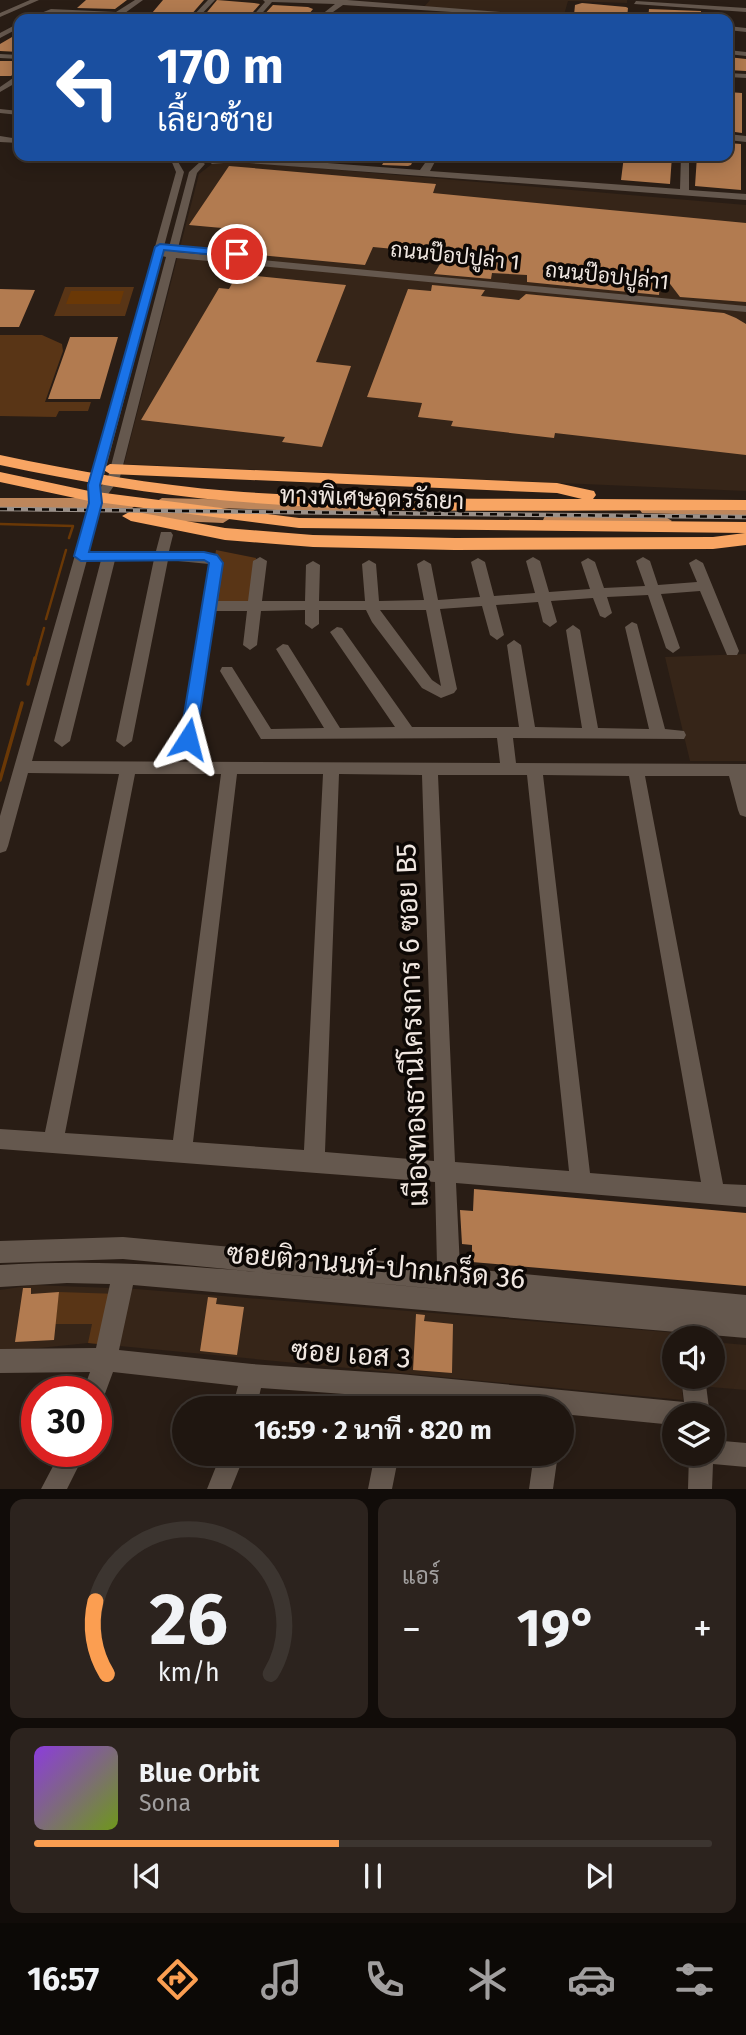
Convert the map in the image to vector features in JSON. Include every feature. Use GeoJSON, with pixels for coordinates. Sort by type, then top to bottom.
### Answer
{"type":"FeatureCollection","features":[{"type":"Feature","properties":{"kind":"highway"},"geometry":{"type":"LineString","coordinates":[[0,459],[81,468],[557,488],[664,510]]}},
{"type":"Feature","properties":{"kind":"highway","name":"ทางพิเศษอุดรรัถยา"},"geometry":{"type":"LineString","coordinates":[[0,459],[92,479],[230,496],[356,503],[746,503]]}},
{"type":"Feature","properties":{"kind":"highway","name":"ทางพิเศษอุดรรัถยา"},"geometry":{"type":"LineString","coordinates":[[0,477],[89,496],[299,523],[746,528]]}},
{"type":"Feature","properties":{"kind":"highway"},"geometry":{"type":"LineString","coordinates":[[114,477],[164,485],[253,489],[652,494],[746,503]]}},
{"type":"Feature","properties":{"kind":"highway"},"geometry":{"type":"LineString","coordinates":[[169,503],[253,489]]}},
{"type":"Feature","properties":{"kind":"highway"},"geometry":{"type":"LineString","coordinates":[[131,516],[225,534],[313,541],[455,544],[746,541]]}},
{"type":"Feature","properties":{"kind":"highway"},"geometry":{"type":"LineString","coordinates":[[299,523],[454,536],[704,536],[746,541]]}},
{"type":"Feature","properties":{"kind":"main road"},"geometry":{"type":"LineString","coordinates":[[0,503],[94,510],[131,516],[746,521]]}},
{"type":"Feature","properties":{"kind":"main road"},"geometry":{"type":"LineString","coordinates":[[0,515],[169,503],[450,510],[746,511]]}},
{"type":"Feature","properties":{"kind":"street"},"geometry":{"type":"LineString","coordinates":[[0,15],[36,0]]}},
{"type":"Feature","properties":{"kind":"street"},"geometry":{"type":"LineString","coordinates":[[123,14],[140,0]]}},
{"type":"Feature","properties":{"kind":"street"},"geometry":{"type":"LineString","coordinates":[[125,14],[148,0]]}},
{"type":"Feature","properties":{"kind":"street"},"geometry":{"type":"LineString","coordinates":[[198,14],[212,0]]}},
{"type":"Feature","properties":{"kind":"street"},"geometry":{"type":"LineString","coordinates":[[257,14],[269,0],[342,3]]}},
{"type":"Feature","properties":{"kind":"street"},"geometry":{"type":"LineString","coordinates":[[298,0],[463,14]]}},
{"type":"Feature","properties":{"kind":"street"},"geometry":{"type":"LineString","coordinates":[[412,14],[421,0]]}},
{"type":"Feature","properties":{"kind":"street"},"geometry":{"type":"LineString","coordinates":[[326,14],[342,3]]}},
{"type":"Feature","properties":{"kind":"street"},"geometry":{"type":"LineString","coordinates":[[43,14],[62,4]]}},
{"type":"Feature","properties":{"kind":"street"},"geometry":{"type":"LineString","coordinates":[[314,14],[322,4]]}},
{"type":"Feature","properties":{"kind":"street"},"geometry":{"type":"LineString","coordinates":[[636,4],[746,10]]}},
{"type":"Feature","properties":{"kind":"street"},"geometry":{"type":"LineString","coordinates":[[710,8],[710,14]]}},
{"type":"Feature","properties":{"kind":"street"},"geometry":{"type":"LineString","coordinates":[[51,11],[80,14]]}},
{"type":"Feature","properties":{"kind":"street"},"geometry":{"type":"LineString","coordinates":[[0,96],[10,86]]}},
{"type":"Feature","properties":{"kind":"street"},"geometry":{"type":"LineString","coordinates":[[94,510],[94,485],[180,172],[170,161]]}},
{"type":"Feature","properties":{"kind":"street"},"geometry":{"type":"LineString","coordinates":[[184,161],[201,164]]}},
{"type":"Feature","properties":{"kind":"street"},"geometry":{"type":"LineString","coordinates":[[0,846],[94,510],[114,477],[193,172],[208,161]]}},
{"type":"Feature","properties":{"kind":"street"},"geometry":{"type":"LineString","coordinates":[[264,161],[423,172],[432,161]]}},
{"type":"Feature","properties":{"kind":"street"},"geometry":{"type":"LineString","coordinates":[[300,161],[746,199]]}},
{"type":"Feature","properties":{"kind":"street"},"geometry":{"type":"LineString","coordinates":[[423,172],[426,161]]}},
{"type":"Feature","properties":{"kind":"street"},"geometry":{"type":"LineString","coordinates":[[684,193],[685,161]]}},
{"type":"Feature","properties":{"kind":"street"},"geometry":{"type":"LineString","coordinates":[[654,192],[746,199]]}},
{"type":"Feature","properties":{"kind":"street"},"geometry":{"type":"LineString","coordinates":[[160,250],[172,251]]}},
{"type":"Feature","properties":{"kind":"street","name":"ถนนป๊อปปูล่า1"},"geometry":{"type":"LineString","coordinates":[[172,251],[199,257],[746,306]]}},
{"type":"Feature","properties":{"kind":"street","name":"ถนนป๊อปปูล่า 1"},"geometry":{"type":"LineString","coordinates":[[172,251],[746,306]]}},
{"type":"Feature","properties":{"kind":"street"},"geometry":{"type":"LineString","coordinates":[[168,267],[199,257]]}},
{"type":"Feature","properties":{"kind":"street"},"geometry":{"type":"LineString","coordinates":[[124,741],[166,535]]}},
{"type":"Feature","properties":{"kind":"street"},"geometry":{"type":"LineString","coordinates":[[81,556],[160,555],[212,558],[216,563],[188,739]]}},
{"type":"Feature","properties":{"kind":"street"},"geometry":{"type":"LineString","coordinates":[[62,741],[109,556]]}},
{"type":"Feature","properties":{"kind":"street"},"geometry":{"type":"LineString","coordinates":[[250,645],[260,561]]}},
{"type":"Feature","properties":{"kind":"street"},"geometry":{"type":"LineString","coordinates":[[533,561],[551,622]]}},
{"type":"Feature","properties":{"kind":"street"},"geometry":{"type":"LineString","coordinates":[[643,561],[673,648]]}},
{"type":"Feature","properties":{"kind":"street"},"geometry":{"type":"LineString","coordinates":[[478,562],[497,635]]}},
{"type":"Feature","properties":{"kind":"street"},"geometry":{"type":"LineString","coordinates":[[588,562],[605,613]]}},
{"type":"Feature","properties":{"kind":"street"},"geometry":{"type":"LineString","coordinates":[[696,563],[732,651]]}},
{"type":"Feature","properties":{"kind":"street"},"geometry":{"type":"LineString","coordinates":[[369,564],[372,607],[377,619],[427,684],[441,693],[449,689],[424,564]]}},
{"type":"Feature","properties":{"kind":"street"},"geometry":{"type":"LineString","coordinates":[[312,624],[313,565]]}},
{"type":"Feature","properties":{"kind":"street"},"geometry":{"type":"LineString","coordinates":[[210,606],[312,608],[433,605],[705,586]]}},
{"type":"Feature","properties":{"kind":"street"},"geometry":{"type":"LineString","coordinates":[[632,627],[658,734]]}},
{"type":"Feature","properties":{"kind":"street"},"geometry":{"type":"LineString","coordinates":[[573,630],[591,734]]}},
{"type":"Feature","properties":{"kind":"street"},"geometry":{"type":"LineString","coordinates":[[337,632],[407,732]]}},
{"type":"Feature","properties":{"kind":"street"},"geometry":{"type":"LineString","coordinates":[[514,645],[528,733]]}},
{"type":"Feature","properties":{"kind":"street"},"geometry":{"type":"LineString","coordinates":[[283,649],[335,733]]}},
{"type":"Feature","properties":{"kind":"street"},"geometry":{"type":"LineString","coordinates":[[227,671],[267,735],[504,732],[678,735]]}},
{"type":"Feature","properties":{"kind":"street"},"geometry":{"type":"LineString","coordinates":[[504,732],[509,769]]}},
{"type":"Feature","properties":{"kind":"street"},"geometry":{"type":"LineString","coordinates":[[22,767],[741,770],[746,810]]}},
{"type":"Feature","properties":{"kind":"street"},"geometry":{"type":"LineString","coordinates":[[53,1143],[128,768]]}},
{"type":"Feature","properties":{"kind":"street"},"geometry":{"type":"LineString","coordinates":[[182,1151],[230,768]]}},
{"type":"Feature","properties":{"kind":"street"},"geometry":{"type":"LineString","coordinates":[[314,1162],[331,768]]}},
{"type":"Feature","properties":{"kind":"street","name":"เมืองทองธานีโครงการ 6 ซอย B5"},"geometry":{"type":"LineString","coordinates":[[430,769],[449,1279]]}},
{"type":"Feature","properties":{"kind":"street"},"geometry":{"type":"LineString","coordinates":[[534,769],[581,1184]]}},
{"type":"Feature","properties":{"kind":"street"},"geometry":{"type":"LineString","coordinates":[[636,769],[714,1194]]}},
{"type":"Feature","properties":{"kind":"street"},"geometry":{"type":"LineString","coordinates":[[0,1139],[746,1196]]}},
{"type":"Feature","properties":{"kind":"street","name":"ซอยติวานนท์-ปากเกร็ด 36"},"geometry":{"type":"LineString","coordinates":[[0,1252],[123,1248],[746,1306]]}},
{"type":"Feature","properties":{"kind":"street","name":"ซอยติวานนท์-ปากเกร็ด 36"},"geometry":{"type":"LineString","coordinates":[[0,1276],[67,1272],[124,1273],[662,1328]]}},
{"type":"Feature","properties":{"kind":"street"},"geometry":{"type":"LineString","coordinates":[[100,1376],[124,1273]]}},
{"type":"Feature","properties":{"kind":"street","name":"ซอยติวานนท์-ปากเกร็ด 36"},"geometry":{"type":"LineString","coordinates":[[725,1328],[746,1327]]}},
{"type":"Feature","properties":{"kind":"street","name":"ซอย เอส 3"},"geometry":{"type":"LineString","coordinates":[[0,1361],[105,1360],[252,1376],[391,1396]]}},
{"type":"Feature","properties":{"kind":"street"},"geometry":{"type":"LineString","coordinates":[[247,1396],[252,1376]]}},
{"type":"Feature","properties":{"kind":"street","name":"ซอย เอส 3"},"geometry":{"type":"LineString","coordinates":[[574,1407],[662,1413]]}},
{"type":"Feature","properties":{"kind":"street"},"geometry":{"type":"LineString","coordinates":[[725,1453],[746,1455]]}},
{"type":"Feature","properties":{"kind":"street"},"geometry":{"type":"LineString","coordinates":[[219,1489],[228,1466]]}},
{"type":"Feature","properties":{"kind":"street"},"geometry":{"type":"LineString","coordinates":[[380,1489],[385,1466]]}},
{"type":"Feature","properties":{"kind":"street"},"geometry":{"type":"LineString","coordinates":[[541,1489],[544,1466]]}},
{"type":"Feature","properties":{"kind":"street"},"geometry":{"type":"LineString","coordinates":[[700,1489],[701,1466]]}},
{"type":"Feature","properties":{"kind":"street"},"geometry":{"type":"LineString","coordinates":[[53,1489],[65,1467]]}},
{"type":"Feature","properties":{"kind":"shaded area"},"geometry":{"type":"Polygon","coordinates":[[[430,0],[627,0],[627,3],[568,1],[564,14],[512,14],[424,7],[430,0]]]}},
{"type":"Feature","properties":{"kind":"shaded area"},"geometry":{"type":"Polygon","coordinates":[[[235,161],[746,205],[746,491],[124,464],[199,174],[212,164],[235,161]]]}},
{"type":"Feature","properties":{"kind":"shaded area"},"geometry":{"type":"Polygon","coordinates":[[[65,287],[134,287],[125,316],[54,316],[65,287]]]}},
{"type":"Feature","properties":{"kind":"shaded area"},"geometry":{"type":"Polygon","coordinates":[[[71,291],[124,291],[120,304],[66,304],[71,291]]]}},
{"type":"Feature","properties":{"kind":"shaded area"},"geometry":{"type":"Polygon","coordinates":[[[0,335],[42,335],[62,344],[63,351],[45,402],[91,402],[88,411],[59,411],[56,417],[0,416],[0,335]]]}},
{"type":"Feature","properties":{"kind":"shaded area"},"geometry":{"type":"Polygon","coordinates":[[[216,550],[256,558],[252,604],[208,602],[216,550]]]}},
{"type":"Feature","properties":{"kind":"shaded area"},"geometry":{"type":"Polygon","coordinates":[[[746,654],[746,761],[690,761],[665,657],[746,654]]]}},
{"type":"Feature","properties":{"kind":"shaded area"},"geometry":{"type":"Polygon","coordinates":[[[34,1285],[136,1289],[662,1332],[662,1389],[682,1389],[683,1400],[88,1343],[0,1352],[0,1290],[34,1285]]]}},
{"type":"Feature","properties":{"kind":"shaded area"},"geometry":{"type":"Polygon","coordinates":[[[59,1292],[119,1294],[108,1345],[88,1343],[92,1324],[55,1324],[59,1292]]]}},
{"type":"Feature","properties":{"kind":"shaded area"},"geometry":{"type":"Polygon","coordinates":[[[725,1343],[746,1345],[746,1390],[725,1388],[725,1343]]]}},
{"type":"Feature","properties":{"kind":"building"},"geometry":{"type":"Polygon","coordinates":[[[86,0],[127,0],[115,9],[77,8],[86,0]]]}},
{"type":"Feature","properties":{"kind":"building"},"geometry":{"type":"Polygon","coordinates":[[[163,0],[204,0],[192,14],[152,13],[163,0]]]}},
{"type":"Feature","properties":{"kind":"building"},"geometry":{"type":"Polygon","coordinates":[[[217,0],[260,4],[251,14],[205,14],[217,0]]]}},
{"type":"Feature","properties":{"kind":"building"},"geometry":{"type":"Polygon","coordinates":[[[582,3],[626,7],[627,14],[574,14],[575,5],[582,3]]]}},
{"type":"Feature","properties":{"kind":"building"},"geometry":{"type":"Polygon","coordinates":[[[273,5],[313,9],[309,14],[265,14],[273,5]]]}},
{"type":"Feature","properties":{"kind":"building"},"geometry":{"type":"Polygon","coordinates":[[[649,9],[701,11],[701,14],[648,14],[649,9]]]}},
{"type":"Feature","properties":{"kind":"building"},"geometry":{"type":"Polygon","coordinates":[[[14,37],[14,52],[0,51],[0,44],[14,37]]]}},
{"type":"Feature","properties":{"kind":"building"},"geometry":{"type":"Polygon","coordinates":[[[733,58],[746,59],[746,71],[733,70],[733,58]]]}},
{"type":"Feature","properties":{"kind":"building"},"geometry":{"type":"Polygon","coordinates":[[[0,61],[14,61],[14,73],[0,76],[0,61]]]}},
{"type":"Feature","properties":{"kind":"building"},"geometry":{"type":"Polygon","coordinates":[[[733,92],[742,93],[742,133],[733,132],[733,92]]]}},
{"type":"Feature","properties":{"kind":"building"},"geometry":{"type":"Polygon","coordinates":[[[733,143],[741,144],[741,190],[695,186],[697,161],[733,161],[733,143]]]}},
{"type":"Feature","properties":{"kind":"building"},"geometry":{"type":"Polygon","coordinates":[[[384,161],[413,161],[408,166],[382,165],[384,161]]]}},
{"type":"Feature","properties":{"kind":"building"},"geometry":{"type":"Polygon","coordinates":[[[623,161],[672,161],[670,184],[621,180],[623,161]]]}},
{"type":"Feature","properties":{"kind":"building"},"geometry":{"type":"Polygon","coordinates":[[[229,166],[436,184],[433,193],[746,223],[746,302],[680,297],[661,272],[659,295],[527,282],[527,275],[492,273],[491,279],[434,274],[446,254],[373,247],[365,265],[208,250],[222,228],[189,225],[229,166]]]}},
{"type":"Feature","properties":{"kind":"building"},"geometry":{"type":"Polygon","coordinates":[[[237,274],[346,285],[316,362],[351,366],[322,447],[282,442],[285,437],[141,420],[219,288],[229,289],[237,274]]]}},
{"type":"Feature","properties":{"kind":"building"},"geometry":{"type":"Polygon","coordinates":[[[432,285],[485,290],[481,296],[519,300],[526,294],[724,313],[736,318],[746,324],[746,455],[555,433],[554,438],[451,426],[453,421],[418,417],[422,403],[367,397],[408,289],[431,291],[432,285]]]}},
{"type":"Feature","properties":{"kind":"building"},"geometry":{"type":"Polygon","coordinates":[[[0,289],[35,290],[19,327],[0,327],[0,289]]]}},
{"type":"Feature","properties":{"kind":"building"},"geometry":{"type":"Polygon","coordinates":[[[70,337],[118,337],[100,399],[48,399],[70,337]]]}},
{"type":"Feature","properties":{"kind":"building"},"geometry":{"type":"Polygon","coordinates":[[[474,1189],[746,1213],[746,1286],[472,1262],[472,1245],[462,1244],[460,1210],[473,1211],[474,1189]]]}},
{"type":"Feature","properties":{"kind":"building"},"geometry":{"type":"Polygon","coordinates":[[[23,1288],[31,1288],[31,1294],[59,1292],[54,1340],[15,1342],[23,1288]]]}},
{"type":"Feature","properties":{"kind":"building"},"geometry":{"type":"Polygon","coordinates":[[[208,1297],[217,1298],[216,1304],[244,1307],[237,1355],[200,1351],[208,1297]]]}},
{"type":"Feature","properties":{"kind":"building"},"geometry":{"type":"Polygon","coordinates":[[[416,1314],[425,1315],[424,1321],[453,1324],[452,1373],[413,1370],[416,1314]]]}},
{"type":"Feature","properties":{"kind":"waterway"},"geometry":{"type":"LineString","coordinates":[[0,524],[73,526],[69,538]]}},
{"type":"Feature","properties":{"kind":"waterway"},"geometry":{"type":"LineString","coordinates":[[46,619],[66,550]]}},
{"type":"Feature","properties":{"kind":"waterway"},"geometry":{"type":"LineString","coordinates":[[35,660],[44,628]]}},
{"type":"Feature","properties":{"kind":"waterway"},"geometry":{"type":"LineString","coordinates":[[28,684],[35,658]]}},
{"type":"Feature","properties":{"kind":"waterway"},"geometry":{"type":"LineString","coordinates":[[0,780],[22,703]]}},
{"type":"Feature","properties":{"kind":"railway"},"geometry":{"type":"LineString","coordinates":[[0,509],[746,517]]}},
{"type":"Feature","properties":{"kind":"route"},"geometry":{"type":"LineString","coordinates":[[188,739],[216,563],[212,558],[204,556],[81,556],[96,503],[94,485],[160,247],[237,254]]}}]}
